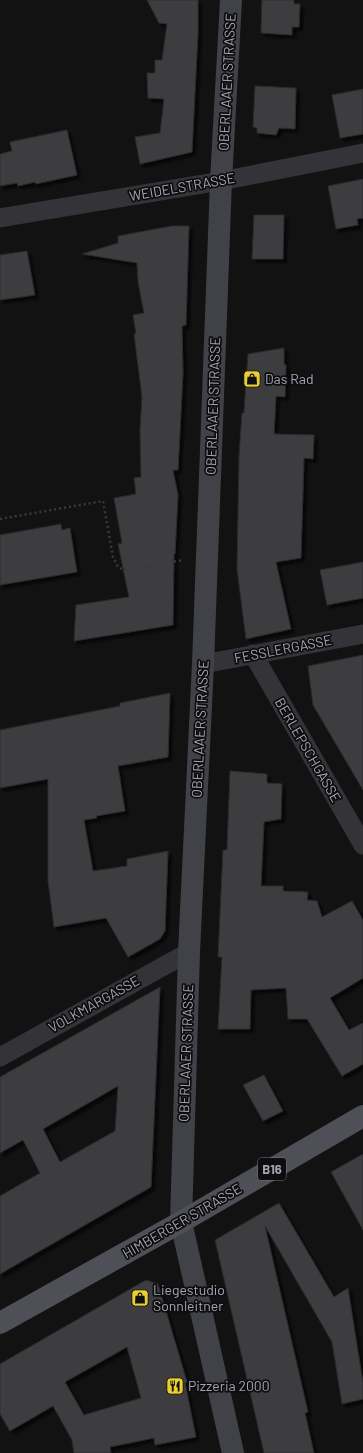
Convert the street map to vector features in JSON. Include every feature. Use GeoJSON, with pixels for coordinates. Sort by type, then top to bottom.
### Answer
{"type":"FeatureCollection","features":[{"type":"Feature","properties":{"kind":"main road","name":"OBERLAAER STRASSE"},"geometry":{"type":"LineString","coordinates":[[231,0],[221,181],[203,664],[189,952],[181,1222],[233,1453]]}},
{"type":"Feature","properties":{"kind":"main road","name":"HIMBERGER STRASSE"},"geometry":{"type":"LineString","coordinates":[[0,1323],[181,1222],[363,1116]]}},
{"type":"Feature","properties":{"kind":"street","name":"WEIDELSTRASSE"},"geometry":{"type":"LineString","coordinates":[[0,218],[221,181],[363,153]]}},
{"type":"Feature","properties":{"kind":"street","name":"FESSLERGASSE"},"geometry":{"type":"LineString","coordinates":[[203,664],[363,634]]}},
{"type":"Feature","properties":{"kind":"street","name":"BERLEPSCHGASSE"},"geometry":{"type":"LineString","coordinates":[[253,654],[363,845]]}},
{"type":"Feature","properties":{"kind":"street","name":"VOLKMARGASSE"},"geometry":{"type":"LineString","coordinates":[[0,1057],[189,952]]}},
{"type":"Feature","properties":{"kind":"path"},"geometry":{"type":"LineString","coordinates":[[0,519],[103,500],[113,558],[118,567],[124,570],[207,556]]}},
{"type":"Feature","properties":{"kind":"building"},"geometry":{"type":"Polygon","coordinates":[[[147,0],[198,0],[198,33],[192,152],[140,164],[135,137],[160,133],[164,99],[148,98],[147,73],[155,73],[155,60],[162,60],[167,24],[159,23],[147,0]]]}},
{"type":"Feature","properties":{"kind":"building"},"geometry":{"type":"Polygon","coordinates":[[[262,0],[294,0],[294,4],[300,4],[299,27],[292,27],[292,35],[261,33],[262,0]]]}},
{"type":"Feature","properties":{"kind":"building"},"geometry":{"type":"Polygon","coordinates":[[[255,86],[296,88],[295,129],[279,128],[276,135],[257,133],[257,128],[253,127],[255,86]]]}},
{"type":"Feature","properties":{"kind":"building"},"geometry":{"type":"Polygon","coordinates":[[[363,89],[363,134],[340,138],[332,95],[363,89]]]}},
{"type":"Feature","properties":{"kind":"building"},"geometry":{"type":"Polygon","coordinates":[[[67,130],[77,175],[36,184],[35,182],[18,186],[17,183],[0,186],[0,154],[12,151],[10,142],[67,130]]]}},
{"type":"Feature","properties":{"kind":"building"},"geometry":{"type":"Polygon","coordinates":[[[363,179],[363,218],[357,219],[358,225],[336,229],[328,186],[363,179]]]}},
{"type":"Feature","properties":{"kind":"building"},"geometry":{"type":"Polygon","coordinates":[[[254,215],[284,215],[283,259],[252,259],[254,215]]]}},
{"type":"Feature","properties":{"kind":"building"},"geometry":{"type":"Polygon","coordinates":[[[172,226],[189,226],[186,325],[182,326],[183,373],[178,470],[173,470],[178,495],[174,554],[173,625],[74,641],[76,605],[129,597],[118,544],[122,543],[114,498],[136,494],[134,478],[141,477],[140,431],[142,397],[133,315],[144,313],[138,282],[137,263],[82,254],[118,243],[118,236],[172,226]]]}},
{"type":"Feature","properties":{"kind":"building"},"geometry":{"type":"Polygon","coordinates":[[[27,251],[35,295],[0,300],[0,255],[27,251]]]}},
{"type":"Feature","properties":{"kind":"building"},"geometry":{"type":"Polygon","coordinates":[[[284,348],[284,364],[286,365],[285,397],[276,396],[274,434],[314,435],[313,459],[304,458],[301,558],[276,562],[291,629],[246,639],[237,569],[239,457],[248,354],[284,348]]]}},
{"type":"Feature","properties":{"kind":"building"},"geometry":{"type":"Polygon","coordinates":[[[61,524],[62,530],[70,528],[77,572],[0,585],[0,535],[61,524]]]}},
{"type":"Feature","properties":{"kind":"building"},"geometry":{"type":"Polygon","coordinates":[[[363,562],[363,598],[327,605],[320,570],[363,562]]]}},
{"type":"Feature","properties":{"kind":"building"},"geometry":{"type":"Polygon","coordinates":[[[363,655],[363,790],[313,705],[308,666],[363,655]]]}},
{"type":"Feature","properties":{"kind":"building"},"geometry":{"type":"Polygon","coordinates":[[[170,693],[168,757],[118,766],[125,811],[96,816],[97,818],[84,820],[93,871],[127,866],[127,859],[168,851],[165,931],[160,939],[128,957],[106,918],[54,927],[48,881],[48,779],[0,788],[0,730],[120,706],[120,703],[170,693]]]}},
{"type":"Feature","properties":{"kind":"building"},"geometry":{"type":"Polygon","coordinates":[[[230,771],[267,774],[267,783],[282,784],[281,819],[264,822],[261,886],[283,886],[283,891],[308,892],[307,900],[317,901],[322,917],[352,901],[363,920],[363,978],[330,998],[349,1030],[363,1023],[363,1064],[342,1076],[307,1019],[288,1019],[286,988],[251,990],[250,1029],[218,1029],[222,957],[218,957],[223,850],[227,850],[230,771]]]}},
{"type":"Feature","properties":{"kind":"building"},"geometry":{"type":"Polygon","coordinates":[[[160,987],[151,1187],[0,1274],[0,1196],[40,1173],[23,1140],[0,1153],[0,1077],[160,987]],[[118,1086],[43,1129],[60,1162],[115,1131],[118,1086]]]}},
{"type":"Feature","properties":{"kind":"building"},"geometry":{"type":"Polygon","coordinates":[[[264,1075],[283,1111],[263,1121],[243,1085],[264,1075]]]}},
{"type":"Feature","properties":{"kind":"building"},"geometry":{"type":"Polygon","coordinates":[[[363,1154],[363,1230],[331,1172],[363,1154]]]}},
{"type":"Feature","properties":{"kind":"building"},"geometry":{"type":"Polygon","coordinates":[[[279,1203],[334,1297],[348,1288],[363,1383],[363,1399],[342,1404],[332,1342],[265,1226],[308,1412],[305,1413],[314,1453],[264,1453],[215,1240],[279,1203]]]}},
{"type":"Feature","properties":{"kind":"building"},"geometry":{"type":"Polygon","coordinates":[[[146,1280],[158,1284],[187,1382],[185,1383],[196,1437],[155,1445],[154,1438],[110,1447],[111,1453],[74,1453],[72,1440],[53,1406],[10,1431],[0,1414],[0,1364],[146,1280]],[[127,1347],[65,1382],[84,1415],[141,1398],[127,1347]]]}},
{"type":"Feature","properties":{"kind":"place","name":"Das Rad"},"geometry":{"type":"Point","coordinates":[252,379]}},
{"type":"Feature","properties":{"kind":"place","name":"Liegestudio Sonnleitner"},"geometry":{"type":"Point","coordinates":[140,1298]}},
{"type":"Feature","properties":{"kind":"place","name":"Pizzeria 2000"},"geometry":{"type":"Point","coordinates":[175,1386]}}]}
